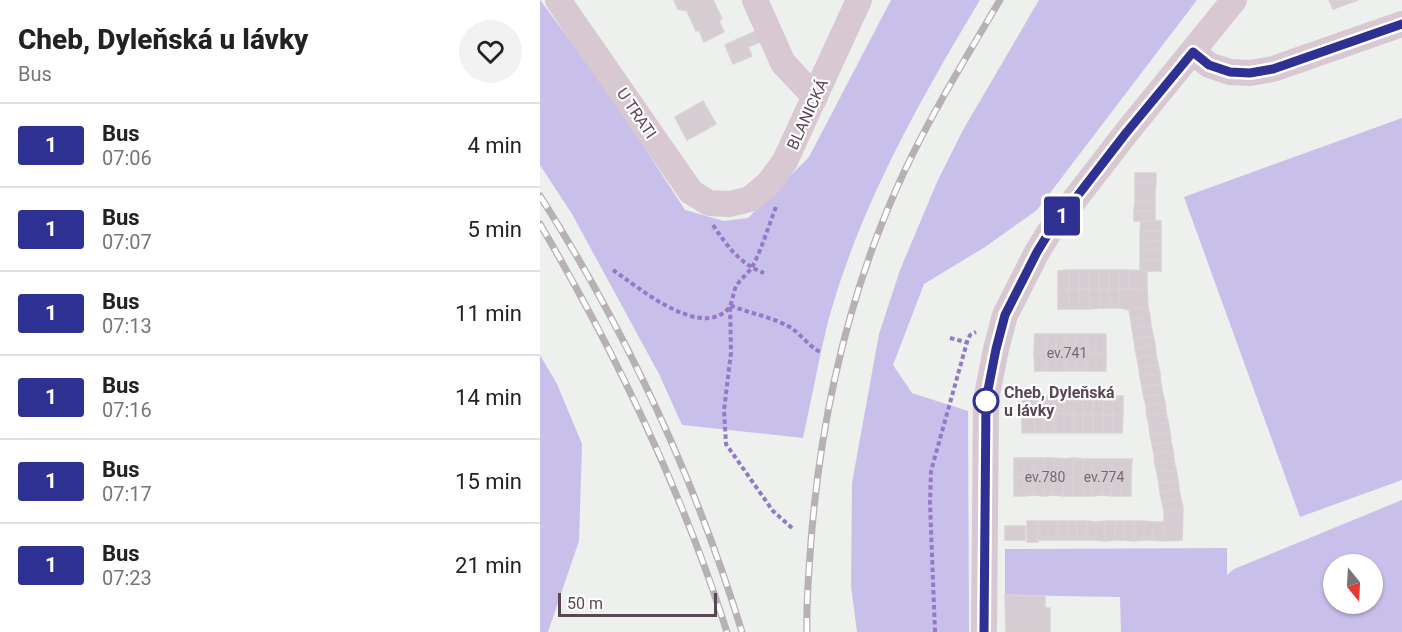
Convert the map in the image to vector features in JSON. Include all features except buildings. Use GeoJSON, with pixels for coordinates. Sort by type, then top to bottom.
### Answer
{"type":"FeatureCollection","features":[{"type":"Feature","properties":{"kind":"street","name":"U TRATI"},"geometry":{"type":"LineString","coordinates":[[558,0],[692,192]]}},
{"type":"Feature","properties":{"kind":"street"},"geometry":{"type":"LineString","coordinates":[[755,0],[783,63],[815,97]]}},
{"type":"Feature","properties":{"kind":"street","name":"BLANICKÁ"},"geometry":{"type":"LineString","coordinates":[[692,192],[709,203],[730,204],[750,199],[769,183],[785,161],[859,0]]}},
{"type":"Feature","properties":{"kind":"street"},"geometry":{"type":"LineString","coordinates":[[984,632],[985,408],[1005,315],[1048,234],[1234,0]]}},
{"type":"Feature","properties":{"kind":"street"},"geometry":{"type":"LineString","coordinates":[[1193,52],[1209,65],[1230,72],[1250,73],[1273,69],[1402,24]]}},
{"type":"Feature","properties":{"kind":"path"},"geometry":{"type":"LineString","coordinates":[[692,192],[728,248],[752,268],[764,273]]}},
{"type":"Feature","properties":{"kind":"path"},"geometry":{"type":"LineString","coordinates":[[777,205],[752,268],[736,285],[730,305],[731,353],[724,410],[726,444],[773,511],[792,528]]}},
{"type":"Feature","properties":{"kind":"path"},"geometry":{"type":"LineString","coordinates":[[613,270],[672,310],[694,317],[708,318],[722,314],[730,305]]}},
{"type":"Feature","properties":{"kind":"path"},"geometry":{"type":"LineString","coordinates":[[730,305],[787,325],[820,352]]}},
{"type":"Feature","properties":{"kind":"path"},"geometry":{"type":"LineString","coordinates":[[935,632],[931,471],[967,342],[950,338]]}},
{"type":"Feature","properties":{"kind":"shaded area"},"geometry":{"type":"Polygon","coordinates":[[[540,0],[605,87],[685,210],[724,221],[748,218],[809,157],[891,0],[980,0],[914,114],[857,235],[829,318],[803,438],[682,425],[659,374],[572,214],[540,165],[540,0]]]}},
{"type":"Feature","properties":{"kind":"shaded area"},"geometry":{"type":"Polygon","coordinates":[[[1039,0],[1197,0],[1037,210],[985,247],[924,284],[893,365],[912,393],[968,411],[969,632],[857,632],[851,586],[852,483],[879,334],[900,270],[937,182],[963,130],[1039,0]]]}},
{"type":"Feature","properties":{"kind":"shaded area"},"geometry":{"type":"Polygon","coordinates":[[[1402,118],[1402,480],[1300,517],[1184,197],[1402,118]]]}},
{"type":"Feature","properties":{"kind":"shaded area"},"geometry":{"type":"Polygon","coordinates":[[[540,355],[557,384],[582,444],[579,541],[548,632],[540,632],[540,355]]]}},
{"type":"Feature","properties":{"kind":"shaded area"},"geometry":{"type":"Polygon","coordinates":[[[1402,500],[1402,632],[1121,632],[1120,597],[1005,595],[1005,549],[1227,548],[1227,575],[1234,569],[1402,500]]]}},
{"type":"Feature","properties":{"kind":"railway"},"geometry":{"type":"LineString","coordinates":[[807,632],[811,541],[822,445],[841,351],[854,305],[869,259],[905,170],[939,105],[1000,0]]}},
{"type":"Feature","properties":{"kind":"railway"},"geometry":{"type":"LineString","coordinates":[[540,196],[601,300],[656,407],[703,518],[742,632]]}},
{"type":"Feature","properties":{"kind":"railway"},"geometry":{"type":"LineString","coordinates":[[540,224],[595,322],[645,423],[689,526],[727,632]]}},
{"type":"Feature","properties":{"kind":"bus line","name":"1"},"geometry":{"type":"LineString","coordinates":[[984,632],[986,400],[1005,315],[1048,234],[1126,133],[1193,52],[1209,65],[1230,72],[1250,73],[1273,69],[1402,24]]}},
{"type":"Feature","properties":{"kind":"place","name":"Cheb, Dyleňská u lávky"},"geometry":{"type":"Point","coordinates":[986,401]}}]}
